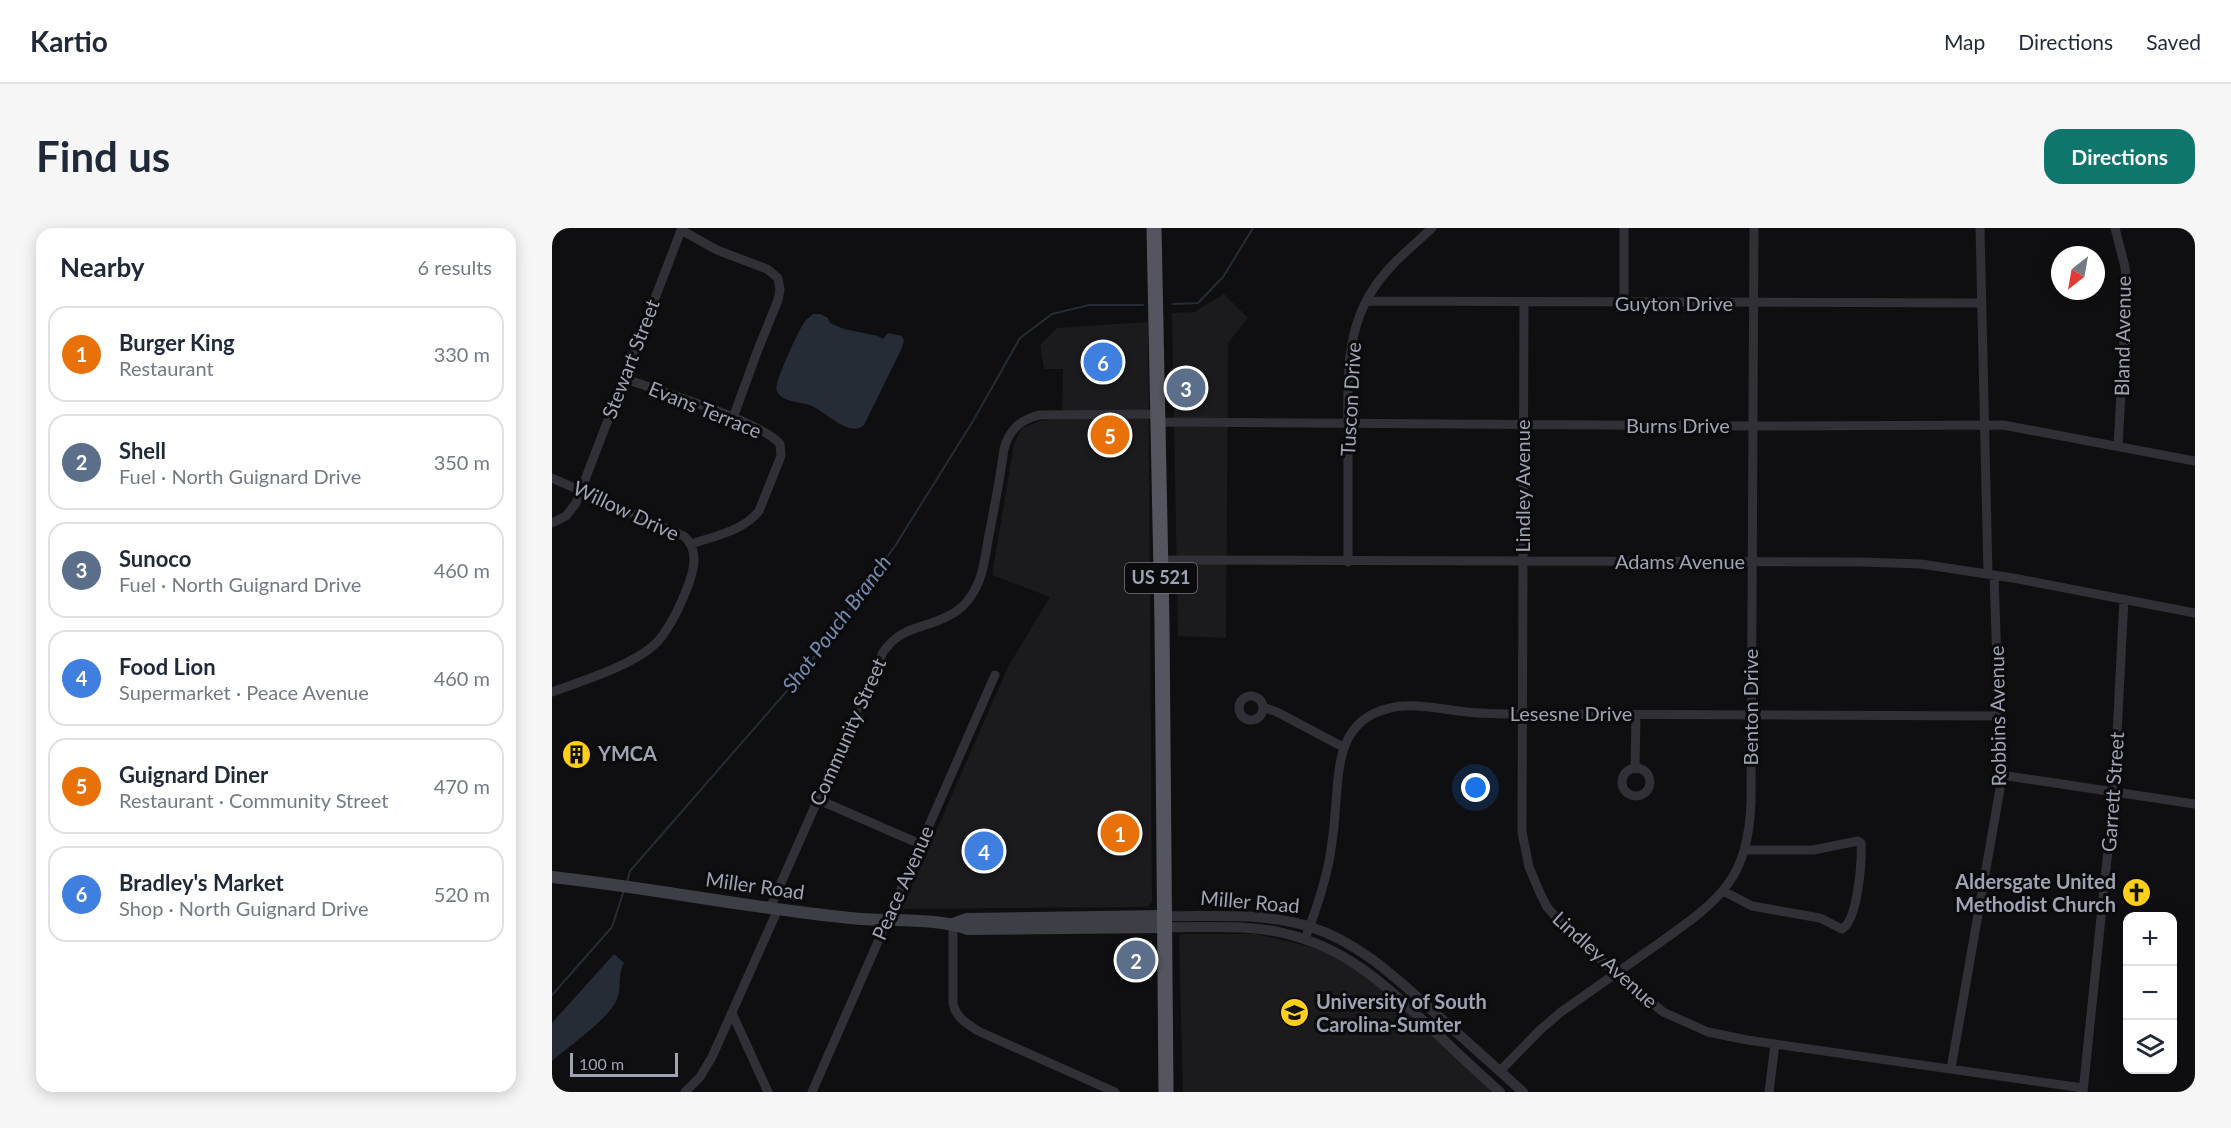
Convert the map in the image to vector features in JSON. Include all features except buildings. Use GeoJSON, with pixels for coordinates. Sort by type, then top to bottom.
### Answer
{"type":"FeatureCollection","features":[{"type":"Feature","properties":{"kind":"highway","name":"US 521"},"geometry":{"type":"LineString","coordinates":[[1154,228],[1161,560],[1166,1092]]}},
{"type":"Feature","properties":{"kind":"main road","name":"Miller Road"},"geometry":{"type":"LineString","coordinates":[[552,878],[886,921],[953,924],[967,919],[1165,922]]}},
{"type":"Feature","properties":{"kind":"street","name":"Tuscon Drive"},"geometry":{"type":"LineString","coordinates":[[1348,562],[1348,424],[1351,344],[1372,290],[1398,259],[1432,228]]}},
{"type":"Feature","properties":{"kind":"street"},"geometry":{"type":"LineString","coordinates":[[1624,228],[1624,304]]}},
{"type":"Feature","properties":{"kind":"street","name":"Benton Drive"},"geometry":{"type":"LineString","coordinates":[[1500,1071],[1540,1030],[1704,911],[1723,891],[1746,850],[1750,822],[1754,228]]}},
{"type":"Feature","properties":{"kind":"street","name":"Robbins Avenue"},"geometry":{"type":"LineString","coordinates":[[1951,1069],[1998,804],[2001,775],[1984,425],[1980,228]]}},
{"type":"Feature","properties":{"kind":"street","name":"Bland Avenue"},"geometry":{"type":"LineString","coordinates":[[2115,228],[2125,267],[2127,288],[2118,446]]}},
{"type":"Feature","properties":{"kind":"street"},"geometry":{"type":"LineString","coordinates":[[682,229],[717,250],[766,269],[778,278],[780,290],[778,300],[733,418]]}},
{"type":"Feature","properties":{"kind":"street","name":"Stewart Street"},"geometry":{"type":"LineString","coordinates":[[552,523],[566,516],[574,507],[682,229]]}},
{"type":"Feature","properties":{"kind":"street","name":"Guyton Drive"},"geometry":{"type":"LineString","coordinates":[[1366,302],[1982,303]]}},
{"type":"Feature","properties":{"kind":"street","name":"Lindley Avenue"},"geometry":{"type":"LineString","coordinates":[[1524,303],[1522,832],[1529,867],[1539,893],[1563,925],[1617,973],[1664,1012],[1688,1024],[1722,1036],[2083,1090]]}},
{"type":"Feature","properties":{"kind":"street","name":"Evans Terrace"},"geometry":{"type":"LineString","coordinates":[[623,378],[733,418],[776,439],[780,444],[782,456],[759,511],[747,523],[731,531],[691,544]]}},
{"type":"Feature","properties":{"kind":"street","name":"Community Street"},"geometry":{"type":"LineString","coordinates":[[688,1091],[706,1068],[732,1013],[874,668],[889,643],[898,635],[943,619],[958,611],[970,599],[976,587],[983,566],[1004,449],[1012,430],[1022,421],[1039,415],[1157,418]]}},
{"type":"Feature","properties":{"kind":"street","name":"Burns Drive"},"geometry":{"type":"LineString","coordinates":[[1157,418],[1348,424],[1984,425],[2019,427],[2195,461]]}},
{"type":"Feature","properties":{"kind":"street","name":"Willow Drive"},"geometry":{"type":"LineString","coordinates":[[552,478],[677,532],[691,544],[694,557],[691,576],[680,602],[659,639],[628,662],[552,693]]}},
{"type":"Feature","properties":{"kind":"street","name":"Adams Avenue"},"geometry":{"type":"LineString","coordinates":[[1161,560],[1921,564],[1991,574],[2195,613]]}},
{"type":"Feature","properties":{"kind":"street","name":"Garrett Street"},"geometry":{"type":"LineString","coordinates":[[2083,1090],[2114,792],[2124,599]]}},
{"type":"Feature","properties":{"kind":"street","name":"Peace Avenue"},"geometry":{"type":"LineString","coordinates":[[812,1092],[995,675]]}},
{"type":"Feature","properties":{"kind":"street","name":"Lesesne Drive"},"geometry":{"type":"LineString","coordinates":[[1305,939],[1330,858],[1338,770],[1343,747],[1359,724],[1371,715],[1390,708],[1411,706],[1471,713],[1522,714],[1999,716]]}},
{"type":"Feature","properties":{"kind":"street"},"geometry":{"type":"LineString","coordinates":[[1263,707],[1343,747]]}},
{"type":"Feature","properties":{"kind":"street"},"geometry":{"type":"LineString","coordinates":[[1635,769],[1636,715]]}},
{"type":"Feature","properties":{"kind":"street"},"geometry":{"type":"LineString","coordinates":[[2001,775],[2195,804]]}},
{"type":"Feature","properties":{"kind":"street"},"geometry":{"type":"LineString","coordinates":[[819,800],[920,844]]}},
{"type":"Feature","properties":{"kind":"street"},"geometry":{"type":"LineString","coordinates":[[1723,891],[1752,906],[1820,918],[1838,928],[1846,927],[1852,914],[1862,857],[1861,843],[1858,841],[1813,849],[1746,850]]}},
{"type":"Feature","properties":{"kind":"street","name":"Miller Road"},"geometry":{"type":"LineString","coordinates":[[1165,922],[1244,917],[1288,922],[1310,927],[1349,944],[1373,960],[1522,1092]]}},
{"type":"Feature","properties":{"kind":"street","name":"Miller Road"},"geometry":{"type":"LineString","coordinates":[[1165,922],[1281,933],[1305,939],[1343,955],[1384,984],[1500,1092]]}},
{"type":"Feature","properties":{"kind":"street"},"geometry":{"type":"LineString","coordinates":[[953,924],[953,1003],[954,1010],[963,1021],[978,1031],[1109,1091]]}},
{"type":"Feature","properties":{"kind":"street"},"geometry":{"type":"LineString","coordinates":[[732,1013],[768,1092]]}},
{"type":"Feature","properties":{"kind":"street"},"geometry":{"type":"LineString","coordinates":[[1769,1092],[1775,1044]]}},
{"type":"Feature","properties":{"kind":"shaded area"},"geometry":{"type":"Polygon","coordinates":[[[1224,294],[1248,318],[1228,343],[1226,638],[1178,636],[1172,313],[1194,312],[1224,294]]]}},
{"type":"Feature","properties":{"kind":"shaded area"},"geometry":{"type":"Polygon","coordinates":[[[813,314],[820,314],[828,318],[830,323],[844,329],[883,339],[888,333],[902,336],[904,341],[864,425],[858,428],[845,427],[812,406],[784,398],[777,391],[776,386],[794,341],[806,320],[813,314]]]}},
{"type":"Feature","properties":{"kind":"shaded area"},"geometry":{"type":"Polygon","coordinates":[[[1148,322],[1152,901],[1148,907],[902,909],[1008,667],[1050,597],[992,575],[1014,444],[1022,428],[1040,421],[1062,419],[1063,369],[1044,369],[1040,345],[1057,328],[1148,322]]]}},
{"type":"Feature","properties":{"kind":"shaded area","name":"University of South Carolina-Sumter"},"geometry":{"type":"Polygon","coordinates":[[[1183,934],[1256,934],[1304,945],[1329,954],[1355,968],[1382,989],[1498,1092],[1183,1092],[1179,936],[1183,934]]]}},
{"type":"Feature","properties":{"kind":"shaded area"},"geometry":{"type":"Polygon","coordinates":[[[614,954],[624,963],[617,999],[613,1007],[598,1023],[552,1061],[552,1023],[614,954]]]}},
{"type":"Feature","properties":{"kind":"waterway","name":"Shot Pouch Branch"},"geometry":{"type":"LineString","coordinates":[[1173,304],[1198,303],[1223,277],[1253,228]]}},
{"type":"Feature","properties":{"kind":"waterway","name":"Shot Pouch Branch"},"geometry":{"type":"LineString","coordinates":[[627,882],[630,871],[800,676],[895,546],[973,421],[1020,338],[1052,314],[1089,305],[1143,305]]}},
{"type":"Feature","properties":{"kind":"waterway","name":"Shot Pouch Branch"},"geometry":{"type":"LineString","coordinates":[[552,995],[612,927],[624,890]]}},
{"type":"Feature","properties":{"kind":"place","name":"Bradley's Market"},"geometry":{"type":"Point","coordinates":[1103,362]}},
{"type":"Feature","properties":{"kind":"place","name":"Sunoco"},"geometry":{"type":"Point","coordinates":[1186,388]}},
{"type":"Feature","properties":{"kind":"place","name":"Guignard Diner"},"geometry":{"type":"Point","coordinates":[1110,435]}},
{"type":"Feature","properties":{"kind":"place","name":"YMCA"},"geometry":{"type":"Point","coordinates":[577,754]}},
{"type":"Feature","properties":{"kind":"place","name":"Burger King"},"geometry":{"type":"Point","coordinates":[1120,833]}},
{"type":"Feature","properties":{"kind":"place","name":"Food Lion"},"geometry":{"type":"Point","coordinates":[984,851]}},
{"type":"Feature","properties":{"kind":"place","name":"Aldersgate United Methodist Church"},"geometry":{"type":"Point","coordinates":[2137,893]}},
{"type":"Feature","properties":{"kind":"place","name":"Shell"},"geometry":{"type":"Point","coordinates":[1136,960]}},
{"type":"Feature","properties":{"kind":"place","name":"University of South Carolina-Sumter"},"geometry":{"type":"Point","coordinates":[1295,1013]}}]}
